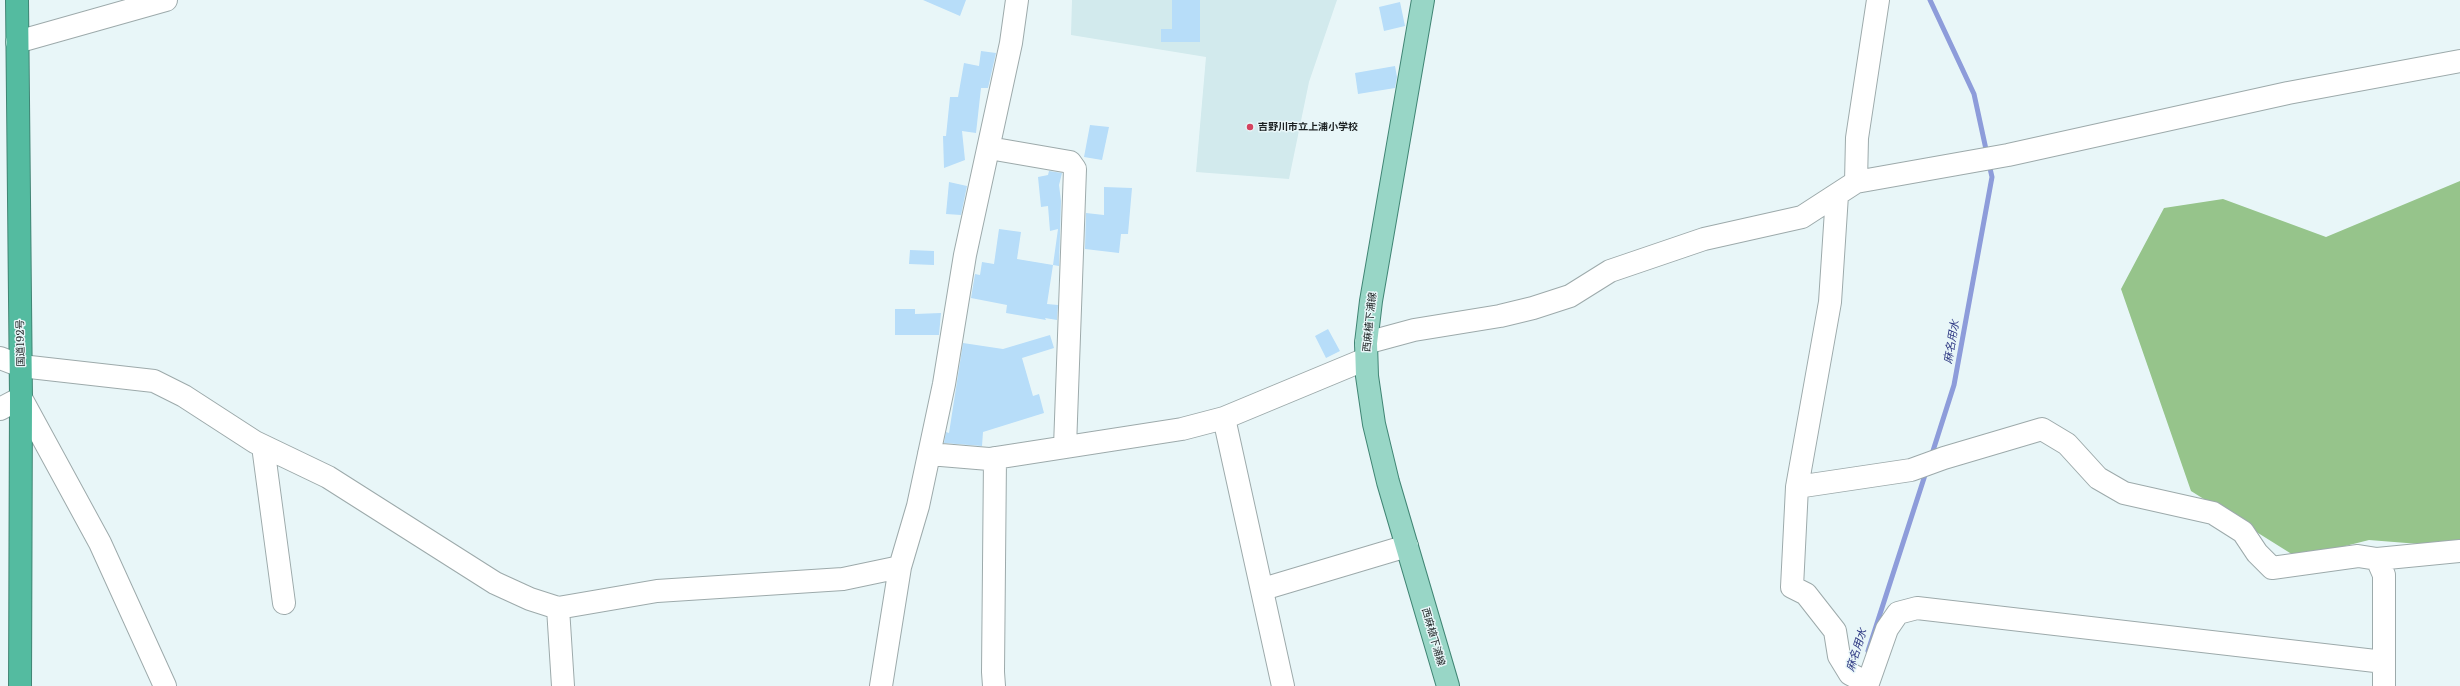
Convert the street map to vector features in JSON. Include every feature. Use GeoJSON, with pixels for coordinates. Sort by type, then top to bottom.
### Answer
{"type":"FeatureCollection","features":[{"type":"Feature","properties":{"kind":"highway","name":"国道192号"},"geometry":{"type":"LineString","coordinates":[[16,0],[21,366],[20,686]]}},
{"type":"Feature","properties":{"kind":"main road","name":"西麻植下浦線"},"geometry":{"type":"LineString","coordinates":[[1423,0],[1371,301],[1366,351],[1374,424],[1407,546],[1448,686]]}},
{"type":"Feature","properties":{"kind":"street"},"geometry":{"type":"LineString","coordinates":[[17,42],[166,0]]}},
{"type":"Feature","properties":{"kind":"street"},"geometry":{"type":"LineString","coordinates":[[881,686],[900,566],[918,506],[944,384],[965,255],[1011,43],[1017,0]]}},
{"type":"Feature","properties":{"kind":"street"},"geometry":{"type":"LineString","coordinates":[[1856,182],[1857,138],[1878,0]]}},
{"type":"Feature","properties":{"kind":"street"},"geometry":{"type":"LineString","coordinates":[[929,454],[995,458],[1182,429],[1224,418],[1414,330],[1500,316],[1533,308],[1570,296],[1610,272],[1704,239],[1802,217],[1856,182],[2008,155],[2288,93],[2460,61]]}},
{"type":"Feature","properties":{"kind":"street"},"geometry":{"type":"LineString","coordinates":[[989,148],[1070,162],[1075,169],[1065,447]]}},
{"type":"Feature","properties":{"kind":"street"},"geometry":{"type":"LineString","coordinates":[[1837,195],[1830,302],[1797,487],[1792,588],[1806,594],[1835,631],[1839,656],[1862,681],[1887,629],[1898,613],[1917,608],[2384,662]]}},
{"type":"Feature","properties":{"kind":"street"},"geometry":{"type":"LineString","coordinates":[[0,358],[21,366],[154,381],[184,396],[263,446],[328,477],[495,583],[530,600],[558,608],[657,591],[843,579],[900,566]]}},
{"type":"Feature","properties":{"kind":"street"},"geometry":{"type":"LineString","coordinates":[[0,409],[21,398],[100,543],[165,686]]}},
{"type":"Feature","properties":{"kind":"street"},"geometry":{"type":"LineString","coordinates":[[1224,418],[1263,589],[1283,686]]}},
{"type":"Feature","properties":{"kind":"street"},"geometry":{"type":"LineString","coordinates":[[1797,487],[1911,470],[1944,458],[2042,429],[2067,444],[2098,478],[2124,493],[2213,513],[2243,532],[2257,552],[2272,568],[2358,556],[2377,559],[2460,551]]}},
{"type":"Feature","properties":{"kind":"street"},"geometry":{"type":"LineString","coordinates":[[263,446],[284,603]]}},
{"type":"Feature","properties":{"kind":"street"},"geometry":{"type":"LineString","coordinates":[[994,686],[992,672],[995,458]]}},
{"type":"Feature","properties":{"kind":"street"},"geometry":{"type":"LineString","coordinates":[[1263,589],[1407,546]]}},
{"type":"Feature","properties":{"kind":"street"},"geometry":{"type":"LineString","coordinates":[[2377,559],[2384,575],[2384,686]]}},
{"type":"Feature","properties":{"kind":"street"},"geometry":{"type":"LineString","coordinates":[[558,608],[563,686]]}},
{"type":"Feature","properties":{"kind":"shaded area","name":"吉野川市立上浦小学校"},"geometry":{"type":"Polygon","coordinates":[[[1072,0],[1337,0],[1309,82],[1289,179],[1196,172],[1206,57],[1071,35],[1072,0]]]}},
{"type":"Feature","properties":{"kind":"green space"},"geometry":{"type":"Polygon","coordinates":[[[2460,181],[2460,555],[2457,547],[2369,540],[2298,558],[2191,491],[2121,289],[2164,208],[2223,199],[2326,237],[2460,181]]]}},
{"type":"Feature","properties":{"kind":"building"},"geometry":{"type":"Polygon","coordinates":[[[923,0],[966,0],[960,16],[923,0]]]}},
{"type":"Feature","properties":{"kind":"building"},"geometry":{"type":"Polygon","coordinates":[[[1172,0],[1200,0],[1200,42],[1161,42],[1161,29],[1172,29],[1172,0]]]}},
{"type":"Feature","properties":{"kind":"building"},"geometry":{"type":"Polygon","coordinates":[[[1400,2],[1405,26],[1384,31],[1379,7],[1400,2]]]}},
{"type":"Feature","properties":{"kind":"building"},"geometry":{"type":"Polygon","coordinates":[[[981,51],[996,53],[988,88],[981,88],[976,133],[962,131],[965,160],[944,168],[943,136],[946,136],[950,97],[958,97],[964,63],[979,66],[981,51]]]}},
{"type":"Feature","properties":{"kind":"building"},"geometry":{"type":"Polygon","coordinates":[[[1395,66],[1397,77],[1395,88],[1358,94],[1355,73],[1395,66]]]}},
{"type":"Feature","properties":{"kind":"building"},"geometry":{"type":"Polygon","coordinates":[[[1090,125],[1109,127],[1102,160],[1084,157],[1090,125]]]}},
{"type":"Feature","properties":{"kind":"building"},"geometry":{"type":"Polygon","coordinates":[[[1049,171],[1062,173],[1059,185],[1061,201],[1059,266],[1053,265],[1058,229],[1050,231],[1048,206],[1041,207],[1038,177],[1048,175],[1049,171]]]}},
{"type":"Feature","properties":{"kind":"building"},"geometry":{"type":"Polygon","coordinates":[[[949,182],[967,186],[961,215],[946,214],[949,182]]]}},
{"type":"Feature","properties":{"kind":"building"},"geometry":{"type":"Polygon","coordinates":[[[1104,187],[1132,188],[1128,234],[1121,234],[1119,253],[1085,249],[1086,213],[1104,215],[1104,187]]]}},
{"type":"Feature","properties":{"kind":"building"},"geometry":{"type":"Polygon","coordinates":[[[999,229],[1021,232],[1017,259],[1053,265],[1047,304],[1058,305],[1057,320],[1045,318],[1046,320],[1006,313],[1007,305],[971,298],[975,274],[980,275],[982,262],[994,264],[999,229]]]}},
{"type":"Feature","properties":{"kind":"building"},"geometry":{"type":"Polygon","coordinates":[[[910,250],[934,251],[934,265],[909,264],[910,250]]]}},
{"type":"Feature","properties":{"kind":"building"},"geometry":{"type":"Polygon","coordinates":[[[895,309],[915,309],[915,314],[941,313],[939,335],[895,335],[895,309]]]}},
{"type":"Feature","properties":{"kind":"building"},"geometry":{"type":"Polygon","coordinates":[[[1328,329],[1340,351],[1326,358],[1315,336],[1328,329]]]}},
{"type":"Feature","properties":{"kind":"building"},"geometry":{"type":"Polygon","coordinates":[[[1050,335],[1054,348],[1022,358],[1033,396],[1039,394],[1044,413],[983,432],[982,446],[944,443],[946,432],[949,433],[963,343],[1003,349],[1050,335]]]}},
{"type":"Feature","properties":{"kind":"waterway","name":"麻名用水"},"geometry":{"type":"LineString","coordinates":[[1930,0],[1974,94],[1987,154]]}},
{"type":"Feature","properties":{"kind":"waterway","name":"麻名用水"},"geometry":{"type":"LineString","coordinates":[[1931,457],[1954,385],[1992,177],[1989,164]]}},
{"type":"Feature","properties":{"kind":"waterway","name":"麻名用水"},"geometry":{"type":"LineString","coordinates":[[1868,651],[1926,472]]}},
{"type":"Feature","properties":{"kind":"place","name":"吉野川市立上浦小学校"},"geometry":{"type":"Point","coordinates":[1250,127]}}]}
